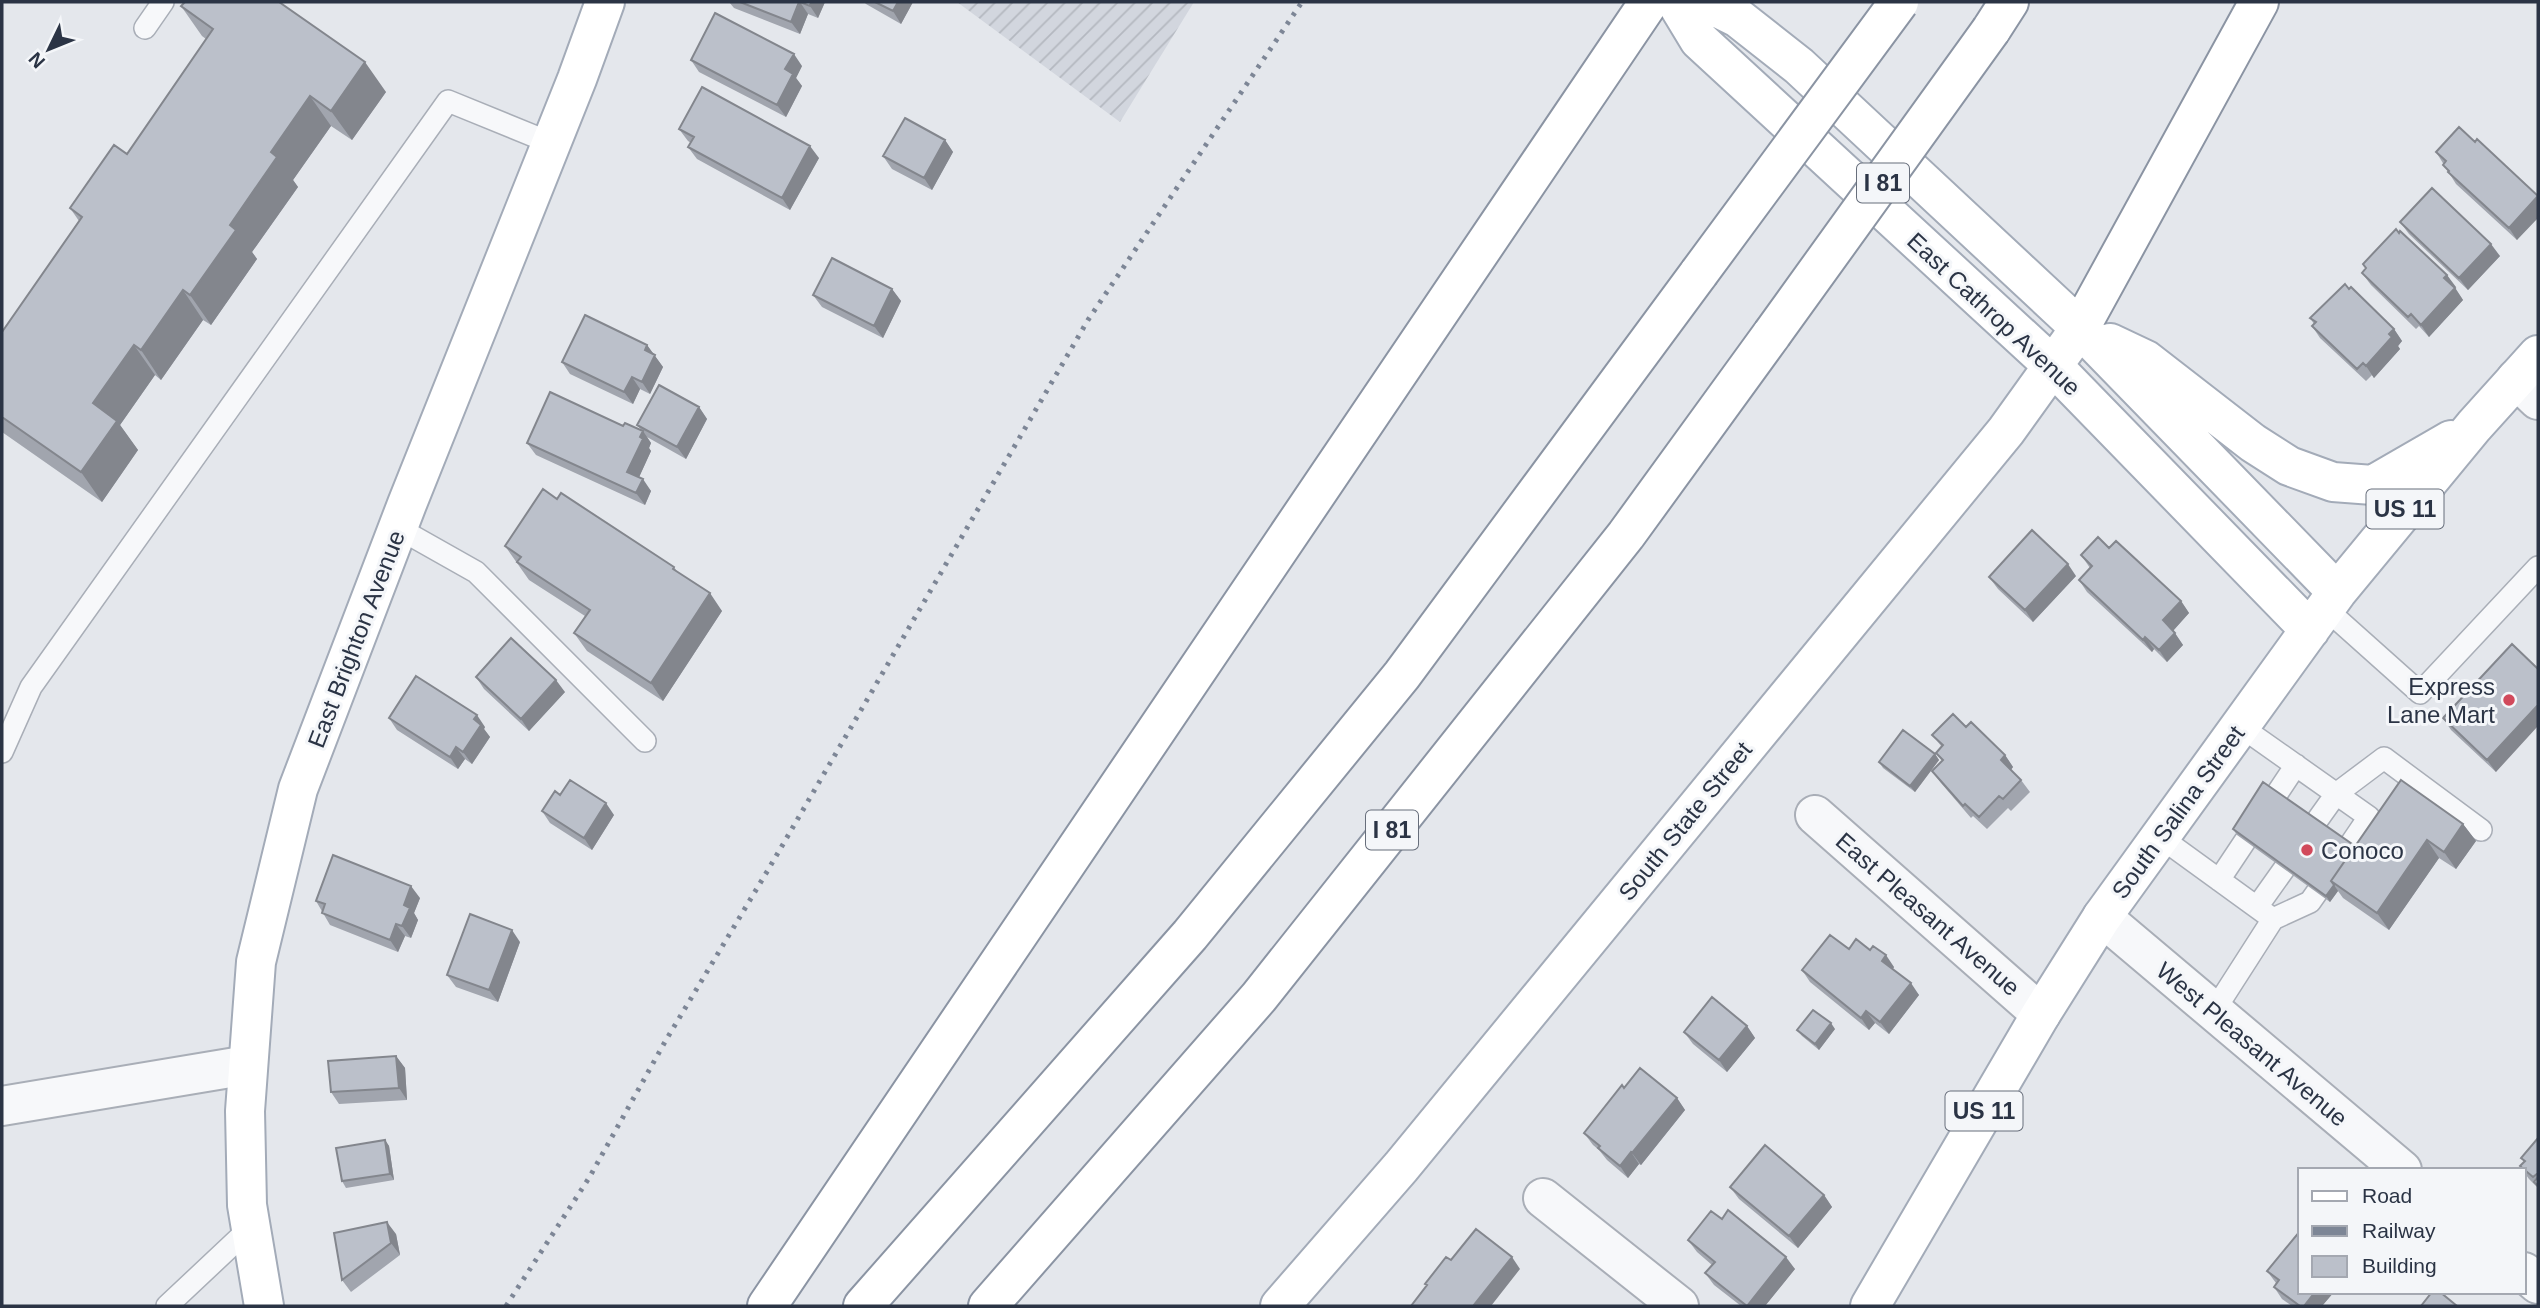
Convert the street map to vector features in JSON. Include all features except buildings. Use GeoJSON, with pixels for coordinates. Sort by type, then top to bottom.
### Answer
{"type":"FeatureCollection","features":[{"type":"Feature","properties":{"kind":"main road","name":"East Brighton Avenue"},"geometry":{"type":"LineString","coordinates":[[264,1306],[247,1205],[245,1111],[248,1065],[256,962],[298,789],[605,2]]}},
{"type":"Feature","properties":{"kind":"main road"},"geometry":{"type":"LineString","coordinates":[[768,1306],[1649,2]]}},
{"type":"Feature","properties":{"kind":"main road","name":"East Cathrop Avenue"},"geometry":{"type":"LineString","coordinates":[[1676,2],[1699,40],[2053,366],[2324,610]]}},
{"type":"Feature","properties":{"kind":"main road","name":"East Cathrop Avenue"},"geometry":{"type":"LineString","coordinates":[[1706,2],[1738,18],[1799,66],[2080,328],[2324,610]]}},
{"type":"Feature","properties":{"kind":"main road"},"geometry":{"type":"LineString","coordinates":[[863,1306],[1190,934],[1402,675],[1899,2]]}},
{"type":"Feature","properties":{"kind":"main road","name":"South State Street"},"geometry":{"type":"LineString","coordinates":[[1280,1306],[1401,1167],[1997,442],[2080,328],[2259,2]]}},
{"type":"Feature","properties":{"kind":"main road","name":"I 81"},"geometry":{"type":"LineString","coordinates":[[988,1306],[1259,997],[1626,536],[2000,16]]}},
{"type":"Feature","properties":{"kind":"main road"},"geometry":{"type":"LineString","coordinates":[[2080,328],[2146,360],[2253,443],[2289,466],[2333,482],[2373,485],[2474,426]]}},
{"type":"Feature","properties":{"kind":"main road","name":"South Salina Street"},"geometry":{"type":"LineString","coordinates":[[1870,1306],[2041,1013],[2102,917],[2324,610],[2474,426],[2531,378]]}},
{"type":"Feature","properties":{"kind":"street","name":"East Pleasant Avenue"},"geometry":{"type":"LineString","coordinates":[[1815,815],[2041,1013]]}},
{"type":"Feature","properties":{"kind":"street","name":"West Pleasant Avenue"},"geometry":{"type":"LineString","coordinates":[[2102,917],[2401,1168]]}},
{"type":"Feature","properties":{"kind":"street"},"geometry":{"type":"LineString","coordinates":[[2,1106],[248,1065]]}},
{"type":"Feature","properties":{"kind":"street"},"geometry":{"type":"LineString","coordinates":[[1543,1198],[1679,1306]]}},
{"type":"Feature","properties":{"kind":"lane"},"geometry":{"type":"LineString","coordinates":[[145,28],[163,2]]}},
{"type":"Feature","properties":{"kind":"lane"},"geometry":{"type":"LineString","coordinates":[[2,752],[31,687],[448,102],[551,143]]}},
{"type":"Feature","properties":{"kind":"lane"},"geometry":{"type":"LineString","coordinates":[[398,528],[476,572],[645,741]]}},
{"type":"Feature","properties":{"kind":"lane"},"geometry":{"type":"LineString","coordinates":[[2324,610],[2420,693],[2538,567]]}},
{"type":"Feature","properties":{"kind":"lane"},"geometry":{"type":"LineString","coordinates":[[2240,726],[2369,817],[2350,845]]}},
{"type":"Feature","properties":{"kind":"lane"},"geometry":{"type":"LineString","coordinates":[[2316,822],[2336,794],[2384,758],[2481,830]]}},
{"type":"Feature","properties":{"kind":"lane"},"geometry":{"type":"LineString","coordinates":[[2276,795],[2296,765]]}},
{"type":"Feature","properties":{"kind":"lane"},"geometry":{"type":"LineString","coordinates":[[2160,837],[2265,913],[2310,902],[2317,892]]}},
{"type":"Feature","properties":{"kind":"lane"},"geometry":{"type":"LineString","coordinates":[[2219,880],[2245,841]]}},
{"type":"Feature","properties":{"kind":"lane"},"geometry":{"type":"LineString","coordinates":[[2214,1011],[2265,913],[2284,869]]}},
{"type":"Feature","properties":{"kind":"lane"},"geometry":{"type":"LineString","coordinates":[[167,1306],[250,1228]]}},
{"type":"Feature","properties":{"kind":"shaded area"},"geometry":{"type":"Polygon","coordinates":[[[957,2],[1194,2],[1120,122],[957,2]]]}},
{"type":"Feature","properties":{"kind":"railway"},"geometry":{"type":"LineString","coordinates":[[506,1306],[589,1178],[666,1040],[1088,320],[1302,2]]}},
{"type":"Feature","properties":{"kind":"place","name":"Express Lane Mart"},"geometry":{"type":"Point","coordinates":[2509,700]}},
{"type":"Feature","properties":{"kind":"place","name":"Conoco"},"geometry":{"type":"Point","coordinates":[2307,850]}}]}
